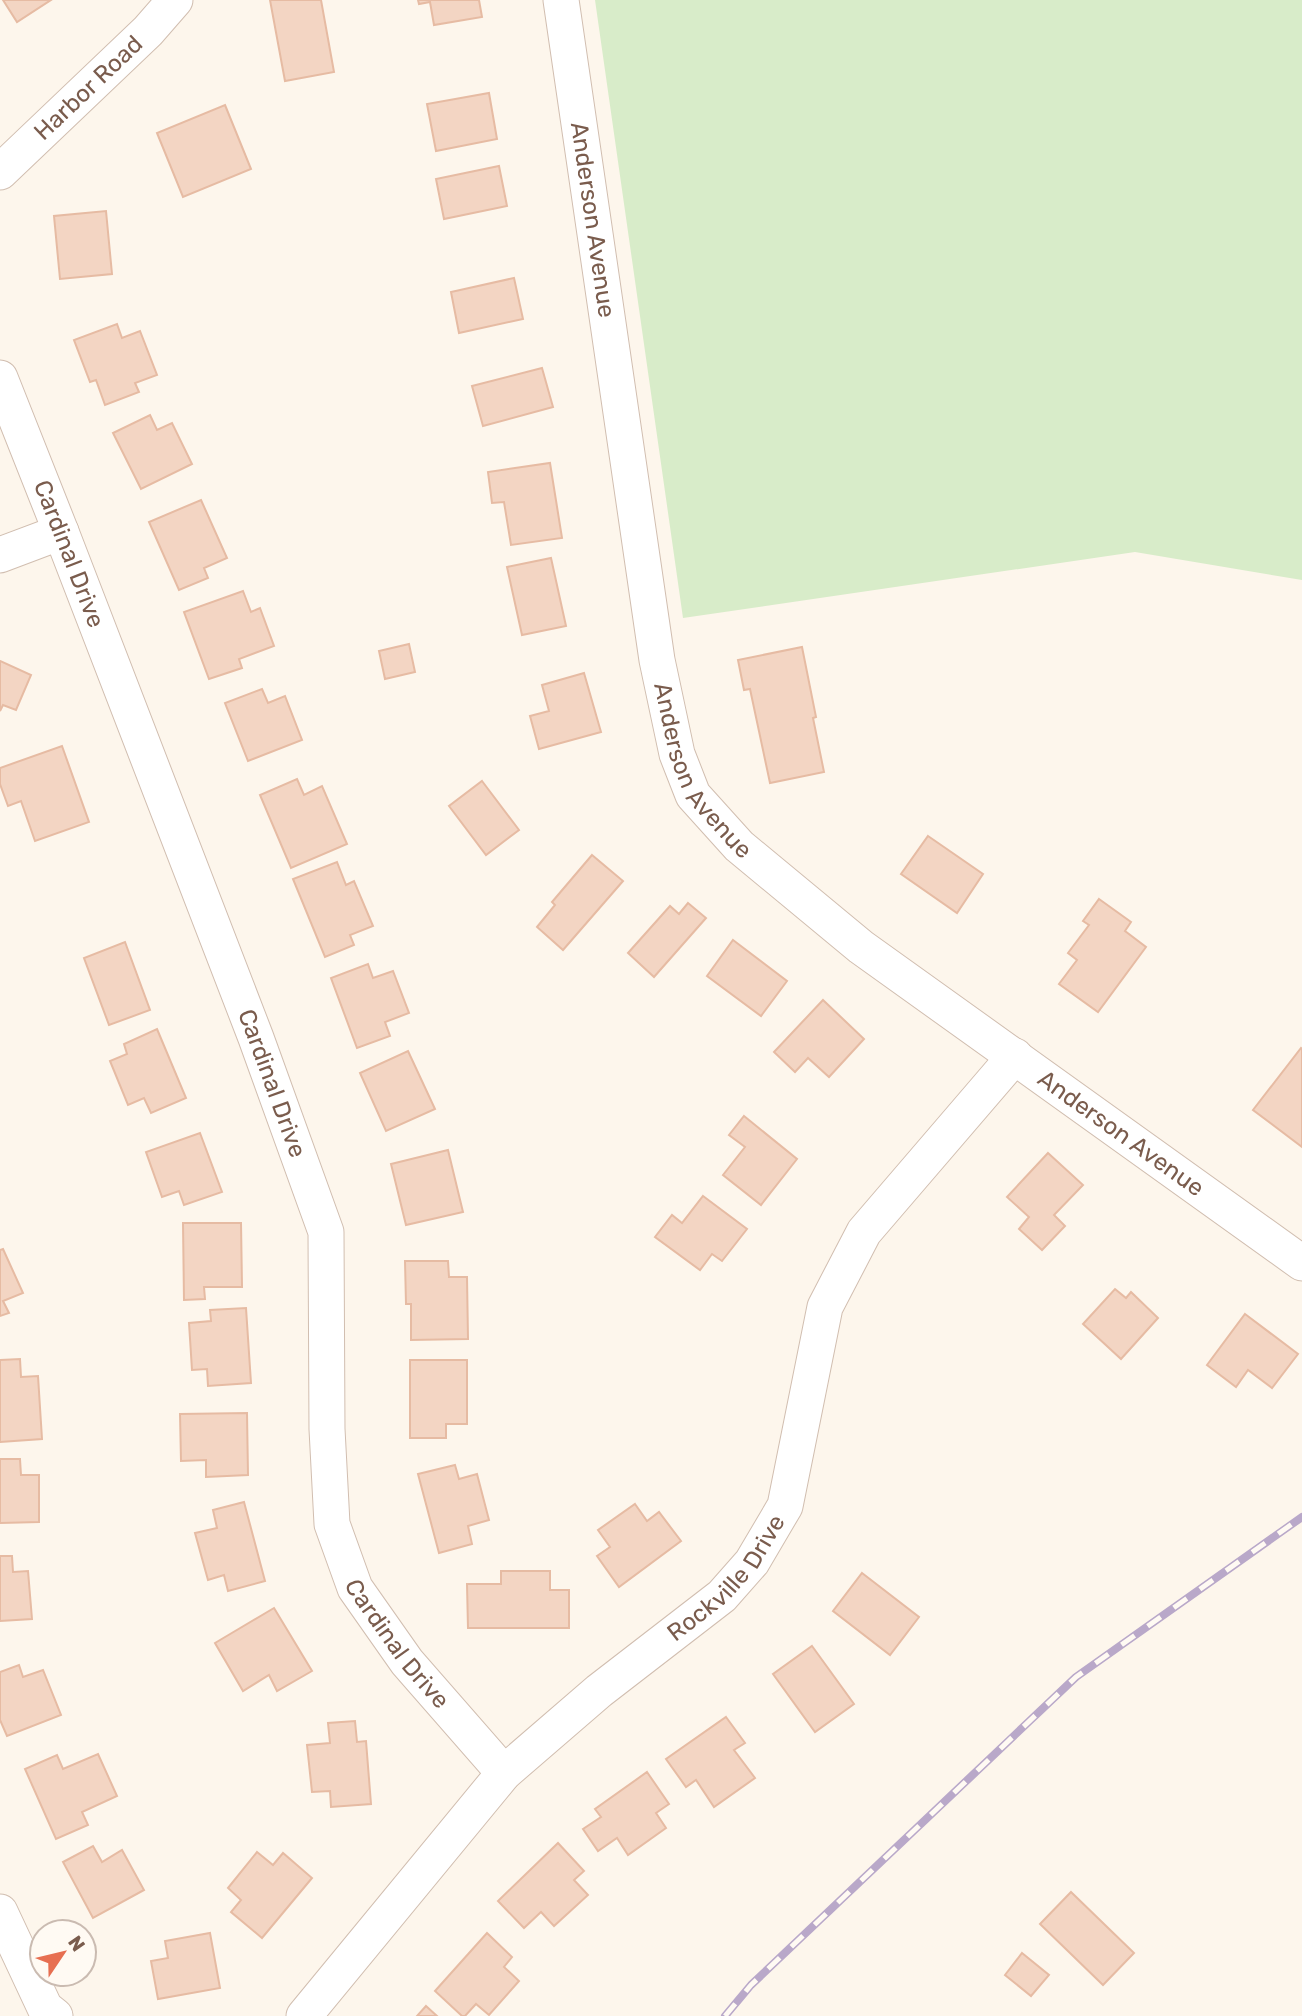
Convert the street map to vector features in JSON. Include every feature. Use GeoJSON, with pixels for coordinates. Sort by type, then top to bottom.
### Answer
{"type":"FeatureCollection","features":[{"type":"Feature","properties":{"kind":"street","name":"Harbor Road"},"geometry":{"type":"LineString","coordinates":[[0,172],[148,31],[175,0]]}},
{"type":"Feature","properties":{"kind":"street","name":"Anderson Avenue"},"geometry":{"type":"LineString","coordinates":[[561,0],[657,660],[677,754],[693,795],[738,846],[861,947],[1302,1264]]}},
{"type":"Feature","properties":{"kind":"street","name":"Cardinal Drive"},"geometry":{"type":"LineString","coordinates":[[0,378],[256,1038],[326,1232],[327,1429],[332,1524],[355,1588],[407,1662],[504,1773]]}},
{"type":"Feature","properties":{"kind":"street"},"geometry":{"type":"LineString","coordinates":[[0,555],[61,532]]}},
{"type":"Feature","properties":{"kind":"street","name":"Rockville Drive"},"geometry":{"type":"LineString","coordinates":[[304,2016],[504,1773],[599,1691],[722,1596],[752,1562],[785,1506],[825,1307],[864,1232],[1015,1056]]}},
{"type":"Feature","properties":{"kind":"street"},"geometry":{"type":"LineString","coordinates":[[0,1912],[46,2008],[55,2016]]}},
{"type":"Feature","properties":{"kind":"green space"},"geometry":{"type":"Polygon","coordinates":[[[595,0],[1302,0],[1302,580],[1135,552],[683,618],[595,0]]]}},
{"type":"Feature","properties":{"kind":"building"},"geometry":{"type":"Polygon","coordinates":[[[3,0],[51,0],[17,22],[3,0]]]}},
{"type":"Feature","properties":{"kind":"building"},"geometry":{"type":"Polygon","coordinates":[[[270,0],[321,0],[334,72],[285,81],[270,0]]]}},
{"type":"Feature","properties":{"kind":"building"},"geometry":{"type":"Polygon","coordinates":[[[418,0],[479,0],[482,17],[434,25],[430,2],[419,4],[418,0]]]}},
{"type":"Feature","properties":{"kind":"building"},"geometry":{"type":"Polygon","coordinates":[[[489,93],[497,139],[436,151],[427,104],[489,93]]]}},
{"type":"Feature","properties":{"kind":"building"},"geometry":{"type":"Polygon","coordinates":[[[225,105],[251,169],[183,197],[157,133],[225,105]]]}},
{"type":"Feature","properties":{"kind":"building"},"geometry":{"type":"Polygon","coordinates":[[[499,166],[507,206],[444,219],[436,179],[499,166]]]}},
{"type":"Feature","properties":{"kind":"building"},"geometry":{"type":"Polygon","coordinates":[[[106,211],[112,274],[60,279],[54,216],[106,211]]]}},
{"type":"Feature","properties":{"kind":"building"},"geometry":{"type":"Polygon","coordinates":[[[514,278],[523,319],[459,333],[451,292],[514,278]]]}},
{"type":"Feature","properties":{"kind":"building"},"geometry":{"type":"Polygon","coordinates":[[[117,324],[122,338],[140,331],[157,375],[135,383],[139,392],[105,405],[96,380],[90,382],[74,340],[117,324]]]}},
{"type":"Feature","properties":{"kind":"building"},"geometry":{"type":"Polygon","coordinates":[[[542,368],[553,407],[483,426],[472,386],[542,368]]]}},
{"type":"Feature","properties":{"kind":"building"},"geometry":{"type":"Polygon","coordinates":[[[150,415],[157,430],[172,423],[192,464],[141,489],[113,433],[150,415]]]}},
{"type":"Feature","properties":{"kind":"building"},"geometry":{"type":"Polygon","coordinates":[[[550,463],[562,538],[511,545],[504,502],[492,503],[488,472],[550,463]]]}},
{"type":"Feature","properties":{"kind":"building"},"geometry":{"type":"Polygon","coordinates":[[[201,500],[227,558],[204,568],[208,578],[179,590],[149,522],[201,500]]]}},
{"type":"Feature","properties":{"kind":"building"},"geometry":{"type":"Polygon","coordinates":[[[551,558],[566,626],[522,635],[507,567],[551,558]]]}},
{"type":"Feature","properties":{"kind":"building"},"geometry":{"type":"Polygon","coordinates":[[[243,591],[251,612],[260,608],[274,646],[239,659],[242,668],[209,679],[184,612],[243,591]]]}},
{"type":"Feature","properties":{"kind":"building"},"geometry":{"type":"Polygon","coordinates":[[[409,644],[415,672],[385,679],[379,651],[409,644]]]}},
{"type":"Feature","properties":{"kind":"building"},"geometry":{"type":"Polygon","coordinates":[[[802,647],[824,772],[770,783],[750,689],[744,690],[738,660],[802,647]]]}},
{"type":"Feature","properties":{"kind":"building"},"geometry":{"type":"Polygon","coordinates":[[[0,661],[31,675],[16,710],[3,705],[0,711],[0,661]]]}},
{"type":"Feature","properties":{"kind":"building"},"geometry":{"type":"Polygon","coordinates":[[[584,673],[601,732],[539,749],[530,716],[549,711],[542,685],[584,673]]]}},
{"type":"Feature","properties":{"kind":"building"},"geometry":{"type":"Polygon","coordinates":[[[262,689],[268,703],[285,696],[302,740],[248,761],[225,703],[262,689]]]}},
{"type":"Feature","properties":{"kind":"building"},"geometry":{"type":"Polygon","coordinates":[[[62,746],[89,822],[35,841],[21,801],[8,806],[0,784],[0,768],[62,746]]]}},
{"type":"Feature","properties":{"kind":"building"},"geometry":{"type":"Polygon","coordinates":[[[297,779],[304,795],[322,786],[347,844],[291,868],[260,795],[297,779]]]}},
{"type":"Feature","properties":{"kind":"building"},"geometry":{"type":"Polygon","coordinates":[[[482,781],[519,830],[486,855],[449,806],[482,781]]]}},
{"type":"Feature","properties":{"kind":"building"},"geometry":{"type":"Polygon","coordinates":[[[928,836],[983,874],[957,913],[901,874],[928,836]]]}},
{"type":"Feature","properties":{"kind":"building"},"geometry":{"type":"Polygon","coordinates":[[[592,855],[623,881],[563,950],[537,927],[555,905],[552,902],[592,855]]]}},
{"type":"Feature","properties":{"kind":"building"},"geometry":{"type":"Polygon","coordinates":[[[337,862],[346,885],[354,881],[373,926],[350,935],[354,945],[325,957],[293,879],[337,862]]]}},
{"type":"Feature","properties":{"kind":"building"},"geometry":{"type":"Polygon","coordinates":[[[1099,899],[1131,922],[1125,931],[1146,947],[1098,1012],[1059,984],[1077,960],[1068,953],[1089,925],[1083,921],[1099,899]]]}},
{"type":"Feature","properties":{"kind":"building"},"geometry":{"type":"Polygon","coordinates":[[[688,903],[706,918],[654,977],[628,953],[670,906],[679,914],[688,903]]]}},
{"type":"Feature","properties":{"kind":"building"},"geometry":{"type":"Polygon","coordinates":[[[733,940],[787,981],[761,1016],[707,976],[733,940]]]}},
{"type":"Feature","properties":{"kind":"building"},"geometry":{"type":"Polygon","coordinates":[[[125,942],[150,1010],[109,1025],[84,958],[125,942]]]}},
{"type":"Feature","properties":{"kind":"building"},"geometry":{"type":"Polygon","coordinates":[[[368,964],[373,978],[393,971],[409,1013],[385,1022],[390,1036],[357,1048],[331,978],[368,964]]]}},
{"type":"Feature","properties":{"kind":"building"},"geometry":{"type":"Polygon","coordinates":[[[823,1000],[864,1039],[829,1077],[808,1058],[795,1072],[774,1052],[823,1000]]]}},
{"type":"Feature","properties":{"kind":"building"},"geometry":{"type":"Polygon","coordinates":[[[157,1029],[186,1098],[151,1113],[144,1098],[128,1105],[110,1061],[127,1054],[124,1044],[157,1029]]]}},
{"type":"Feature","properties":{"kind":"building"},"geometry":{"type":"Polygon","coordinates":[[[1302,1049],[1302,1147],[1253,1110],[1302,1049]]]}},
{"type":"Feature","properties":{"kind":"building"},"geometry":{"type":"Polygon","coordinates":[[[408,1051],[435,1109],[386,1131],[360,1073],[408,1051]]]}},
{"type":"Feature","properties":{"kind":"building"},"geometry":{"type":"Polygon","coordinates":[[[744,1116],[797,1159],[761,1205],[723,1175],[745,1147],[729,1135],[744,1116]]]}},
{"type":"Feature","properties":{"kind":"building"},"geometry":{"type":"Polygon","coordinates":[[[200,1133],[222,1192],[184,1205],[179,1191],[162,1197],[146,1152],[200,1133]]]}},
{"type":"Feature","properties":{"kind":"building"},"geometry":{"type":"Polygon","coordinates":[[[448,1150],[463,1212],[406,1225],[391,1164],[448,1150]]]}},
{"type":"Feature","properties":{"kind":"building"},"geometry":{"type":"Polygon","coordinates":[[[1048,1153],[1083,1185],[1054,1215],[1065,1226],[1042,1250],[1019,1229],[1029,1217],[1007,1197],[1048,1153]]]}},
{"type":"Feature","properties":{"kind":"building"},"geometry":{"type":"Polygon","coordinates":[[[703,1196],[747,1229],[722,1261],[712,1254],[700,1270],[655,1237],[672,1215],[682,1223],[703,1196]]]}},
{"type":"Feature","properties":{"kind":"building"},"geometry":{"type":"Polygon","coordinates":[[[183,1223],[241,1223],[242,1287],[204,1287],[205,1299],[184,1300],[183,1223]]]}},
{"type":"Feature","properties":{"kind":"building"},"geometry":{"type":"Polygon","coordinates":[[[3,1249],[23,1293],[3,1301],[9,1313],[0,1316],[0,1250],[3,1249]]]}},
{"type":"Feature","properties":{"kind":"building"},"geometry":{"type":"Polygon","coordinates":[[[405,1261],[448,1261],[449,1277],[467,1277],[468,1339],[411,1340],[411,1304],[406,1304],[405,1261]]]}},
{"type":"Feature","properties":{"kind":"building"},"geometry":{"type":"Polygon","coordinates":[[[1115,1289],[1126,1298],[1131,1292],[1158,1318],[1121,1359],[1083,1324],[1115,1289]]]}},
{"type":"Feature","properties":{"kind":"building"},"geometry":{"type":"Polygon","coordinates":[[[246,1308],[251,1383],[208,1386],[207,1369],[192,1370],[189,1323],[211,1321],[210,1310],[246,1308]]]}},
{"type":"Feature","properties":{"kind":"building"},"geometry":{"type":"Polygon","coordinates":[[[1245,1314],[1298,1354],[1272,1388],[1248,1370],[1236,1387],[1207,1365],[1245,1314]]]}},
{"type":"Feature","properties":{"kind":"building"},"geometry":{"type":"Polygon","coordinates":[[[20,1359],[21,1377],[38,1376],[42,1439],[0,1442],[0,1360],[20,1359]]]}},
{"type":"Feature","properties":{"kind":"building"},"geometry":{"type":"Polygon","coordinates":[[[410,1360],[467,1360],[467,1424],[446,1424],[446,1438],[410,1438],[410,1360]]]}},
{"type":"Feature","properties":{"kind":"building"},"geometry":{"type":"Polygon","coordinates":[[[247,1413],[248,1475],[206,1477],[206,1460],[181,1461],[180,1414],[247,1413]]]}},
{"type":"Feature","properties":{"kind":"building"},"geometry":{"type":"Polygon","coordinates":[[[0,1459],[20,1459],[21,1475],[39,1475],[39,1522],[0,1523],[0,1459]]]}},
{"type":"Feature","properties":{"kind":"building"},"geometry":{"type":"Polygon","coordinates":[[[455,1465],[459,1479],[477,1474],[489,1520],[468,1526],[472,1544],[439,1553],[418,1474],[455,1465]]]}},
{"type":"Feature","properties":{"kind":"building"},"geometry":{"type":"Polygon","coordinates":[[[244,1502],[265,1581],[228,1591],[224,1575],[208,1580],[195,1533],[217,1528],[213,1510],[244,1502]]]}},
{"type":"Feature","properties":{"kind":"building"},"geometry":{"type":"Polygon","coordinates":[[[635,1504],[647,1521],[659,1512],[681,1541],[619,1587],[597,1556],[610,1547],[598,1530],[635,1504]]]}},
{"type":"Feature","properties":{"kind":"building"},"geometry":{"type":"Polygon","coordinates":[[[0,1556],[12,1556],[13,1572],[28,1571],[32,1619],[0,1621],[0,1556]]]}},
{"type":"Feature","properties":{"kind":"building"},"geometry":{"type":"Polygon","coordinates":[[[501,1571],[550,1571],[550,1590],[569,1590],[569,1628],[468,1628],[467,1584],[501,1584],[501,1571]]]}},
{"type":"Feature","properties":{"kind":"building"},"geometry":{"type":"Polygon","coordinates":[[[862,1573],[919,1617],[890,1655],[833,1611],[862,1573]]]}},
{"type":"Feature","properties":{"kind":"building"},"geometry":{"type":"Polygon","coordinates":[[[274,1608],[312,1671],[277,1691],[269,1675],[243,1691],[215,1643],[274,1608]]]}},
{"type":"Feature","properties":{"kind":"building"},"geometry":{"type":"Polygon","coordinates":[[[812,1646],[854,1704],[815,1732],[773,1674],[812,1646]]]}},
{"type":"Feature","properties":{"kind":"building"},"geometry":{"type":"Polygon","coordinates":[[[19,1665],[23,1677],[43,1670],[61,1715],[7,1736],[0,1720],[0,1672],[19,1665]]]}},
{"type":"Feature","properties":{"kind":"building"},"geometry":{"type":"Polygon","coordinates":[[[726,1717],[745,1743],[734,1750],[755,1778],[714,1807],[696,1780],[686,1787],[666,1759],[726,1717]]]}},
{"type":"Feature","properties":{"kind":"building"},"geometry":{"type":"Polygon","coordinates":[[[355,1721],[357,1742],[366,1741],[371,1804],[331,1807],[330,1791],[312,1792],[307,1745],[330,1743],[328,1723],[355,1721]]]}},
{"type":"Feature","properties":{"kind":"building"},"geometry":{"type":"Polygon","coordinates":[[[98,1754],[117,1796],[82,1812],[88,1825],[56,1839],[25,1769],[57,1755],[63,1769],[98,1754]]]}},
{"type":"Feature","properties":{"kind":"building"},"geometry":{"type":"Polygon","coordinates":[[[647,1772],[669,1804],[656,1813],[666,1828],[628,1855],[617,1838],[598,1851],[583,1829],[601,1817],[595,1809],[647,1772]]]}},
{"type":"Feature","properties":{"kind":"building"},"geometry":{"type":"Polygon","coordinates":[[[558,1843],[584,1871],[574,1880],[588,1895],[554,1926],[541,1912],[524,1928],[498,1901],[558,1843]]]}},
{"type":"Feature","properties":{"kind":"building"},"geometry":{"type":"Polygon","coordinates":[[[93,1846],[102,1862],[122,1850],[144,1890],[93,1918],[63,1862],[93,1846]]]}},
{"type":"Feature","properties":{"kind":"building"},"geometry":{"type":"Polygon","coordinates":[[[257,1852],[273,1865],[283,1853],[312,1878],[262,1938],[231,1912],[241,1900],[228,1888],[257,1852]]]}},
{"type":"Feature","properties":{"kind":"building"},"geometry":{"type":"Polygon","coordinates":[[[1071,1892],[1134,1953],[1103,1985],[1040,1924],[1071,1892]]]}},
{"type":"Feature","properties":{"kind":"building"},"geometry":{"type":"Polygon","coordinates":[[[210,1933],[220,1988],[158,1999],[151,1961],[168,1958],[165,1941],[210,1933]]]}},
{"type":"Feature","properties":{"kind":"building"},"geometry":{"type":"Polygon","coordinates":[[[487,1933],[512,1957],[504,1967],[519,1981],[489,2015],[476,2004],[462,2016],[435,1991],[487,1933]]]}},
{"type":"Feature","properties":{"kind":"building"},"geometry":{"type":"Polygon","coordinates":[[[1022,1953],[1049,1975],[1031,1996],[1005,1975],[1022,1953]]]}},
{"type":"Feature","properties":{"kind":"building"},"geometry":{"type":"Polygon","coordinates":[[[426,2006],[437,2016],[417,2016],[426,2006]]]}},
{"type":"Feature","properties":{"kind":"railway"},"geometry":{"type":"LineString","coordinates":[[725,2016],[751,1985],[1076,1677],[1302,1517]]}}]}
